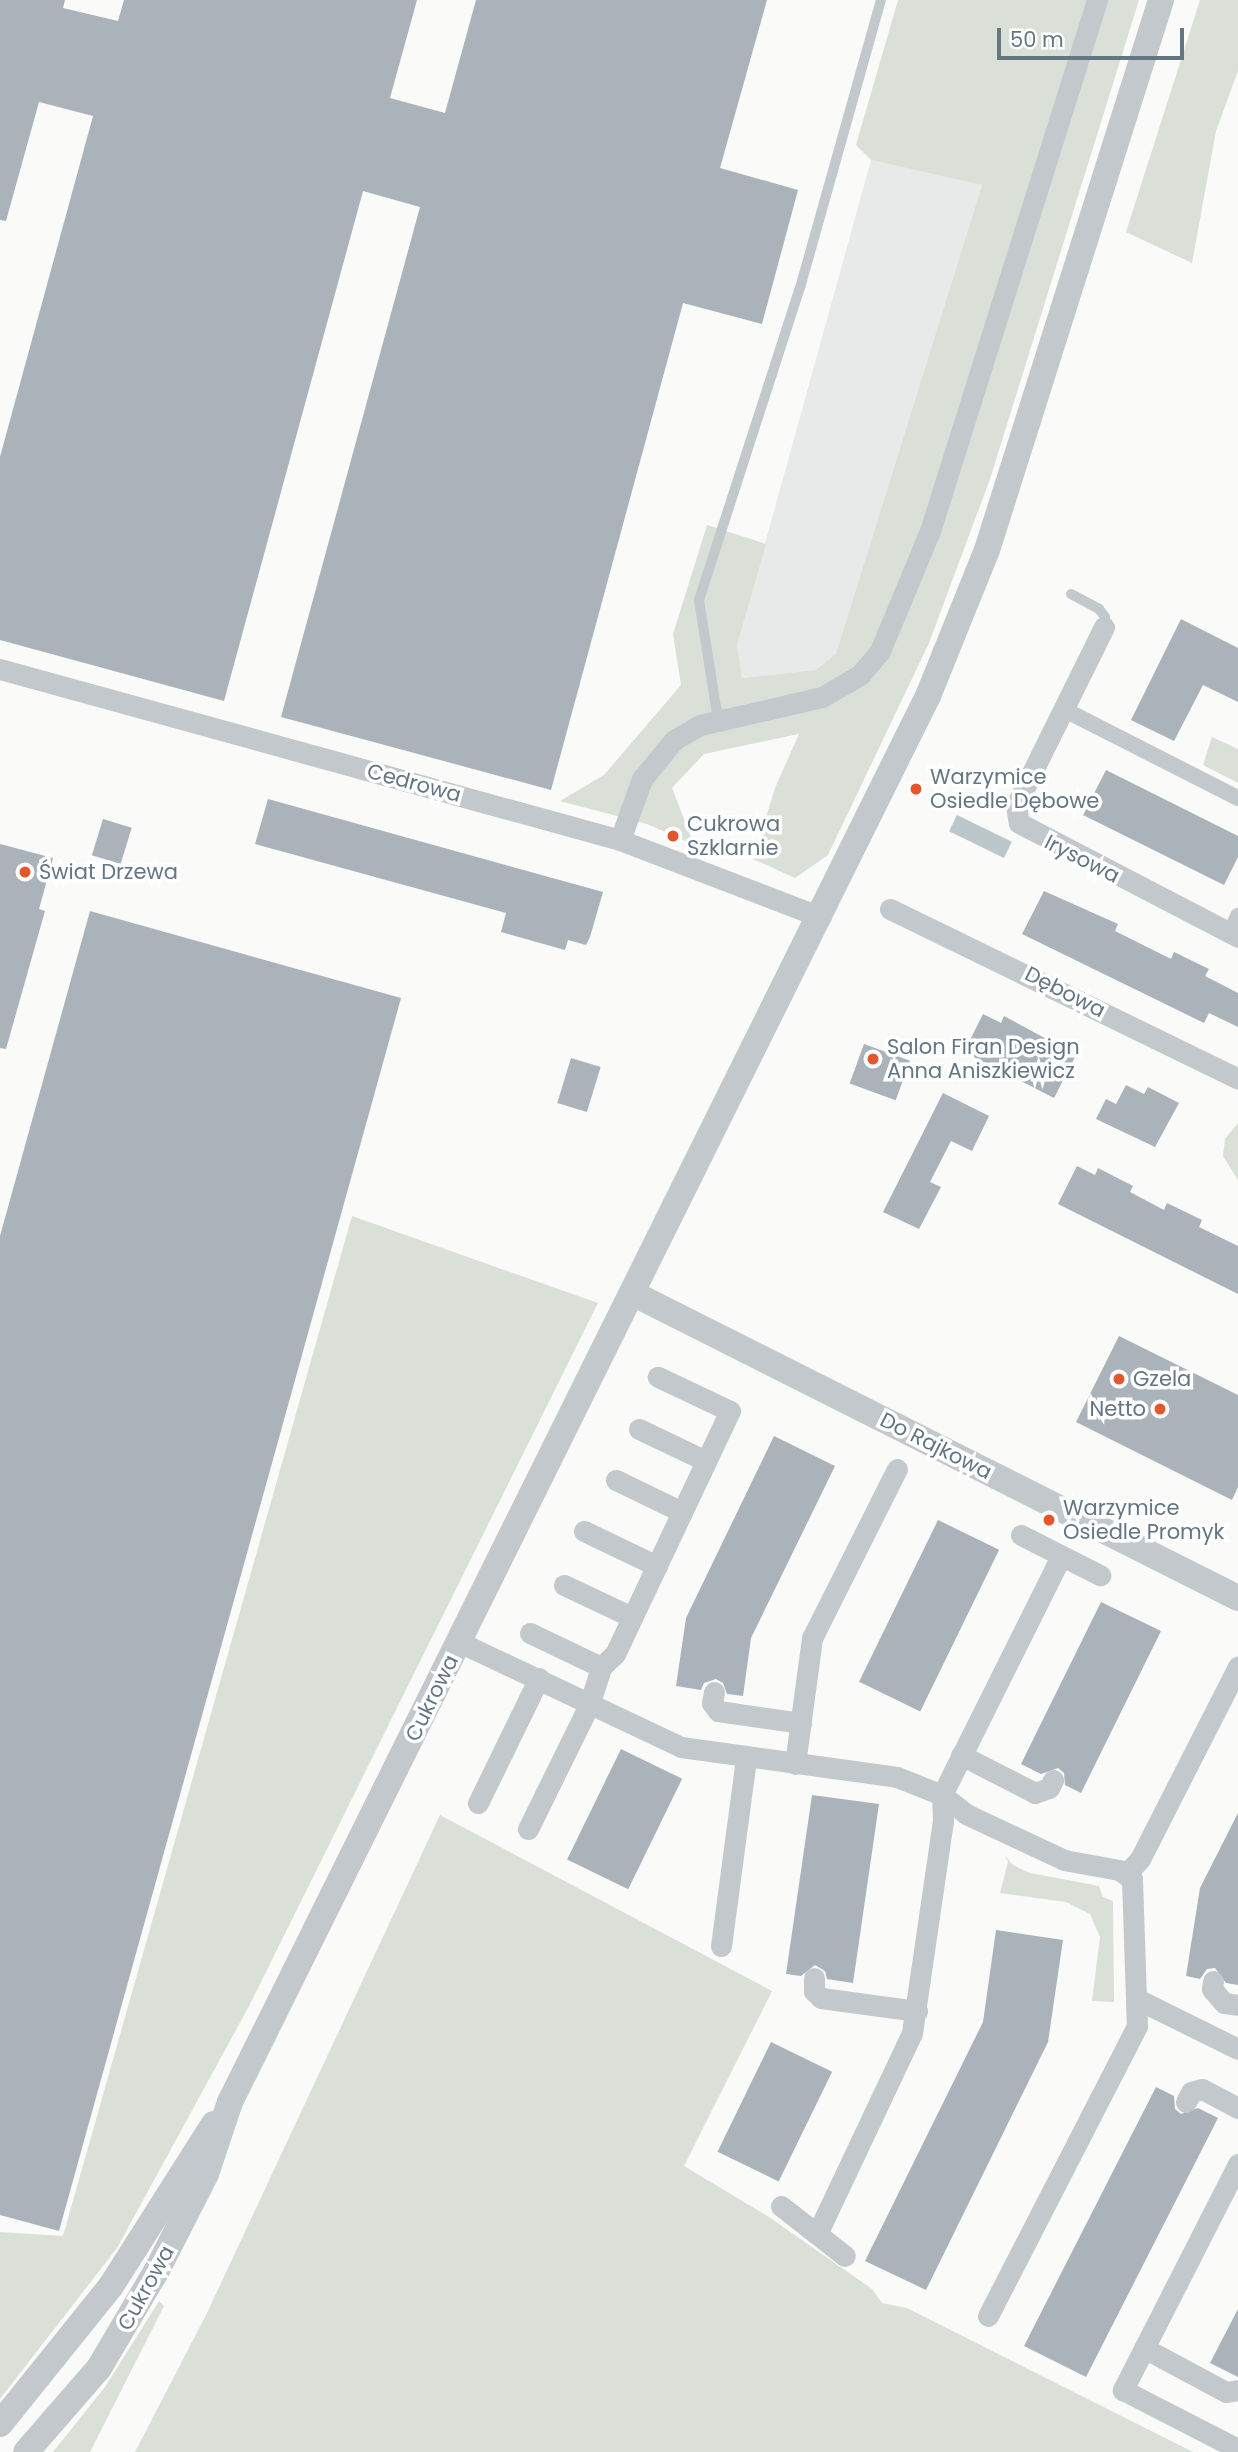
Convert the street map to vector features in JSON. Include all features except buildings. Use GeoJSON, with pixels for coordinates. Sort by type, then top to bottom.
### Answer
{"type":"FeatureCollection","features":[{"type":"Feature","properties":{"kind":"street"},"geometry":{"type":"LineString","coordinates":[[620,840],[635,796],[659,754],[674,740],[718,720],[822,697],[860,675],[880,651],[930,531],[1097,0]]}},
{"type":"Feature","properties":{"kind":"street","name":"Cukrowa"},"geometry":{"type":"LineString","coordinates":[[0,2424],[97,2305],[230,2102],[924,706],[987,550],[1161,0]]}},
{"type":"Feature","properties":{"kind":"street","name":"Irysowa"},"geometry":{"type":"LineString","coordinates":[[1104,627],[1016,805],[1019,823],[1235,929]]}},
{"type":"Feature","properties":{"kind":"street","name":"Cedrowa"},"geometry":{"type":"LineString","coordinates":[[0,669],[620,840],[821,917]]}},
{"type":"Feature","properties":{"kind":"street"},"geometry":{"type":"LineString","coordinates":[[1063,709],[1238,798]]}},
{"type":"Feature","properties":{"kind":"street","name":"Dębowa"},"geometry":{"type":"LineString","coordinates":[[890,909],[1238,1079]]}},
{"type":"Feature","properties":{"kind":"street","name":"Do Rajkowa"},"geometry":{"type":"LineString","coordinates":[[634,1294],[1238,1598]]}},
{"type":"Feature","properties":{"kind":"street"},"geometry":{"type":"LineString","coordinates":[[528,1829],[589,1705],[601,1667],[615,1654],[730,1410],[658,1377]]}},
{"type":"Feature","properties":{"kind":"street"},"geometry":{"type":"LineString","coordinates":[[639,1429],[706,1461]]}},
{"type":"Feature","properties":{"kind":"street"},"geometry":{"type":"LineString","coordinates":[[795,1764],[813,1638],[897,1469]]}},
{"type":"Feature","properties":{"kind":"street"},"geometry":{"type":"LineString","coordinates":[[616,1480],[682,1512]]}},
{"type":"Feature","properties":{"kind":"street"},"geometry":{"type":"LineString","coordinates":[[584,1531],[657,1566]]}},
{"type":"Feature","properties":{"kind":"street"},"geometry":{"type":"LineString","coordinates":[[1021,1535],[1100,1575]]}},
{"type":"Feature","properties":{"kind":"street"},"geometry":{"type":"LineString","coordinates":[[817,2234],[909,2042],[917,2011],[943,1821],[942,1796],[1061,1556]]}},
{"type":"Feature","properties":{"kind":"street"},"geometry":{"type":"LineString","coordinates":[[564,1585],[632,1617]]}},
{"type":"Feature","properties":{"kind":"street"},"geometry":{"type":"LineString","coordinates":[[530,1633],[601,1667]]}},
{"type":"Feature","properties":{"kind":"street"},"geometry":{"type":"LineString","coordinates":[[459,1642],[681,1747],[746,1759],[897,1777],[942,1796],[966,1814],[1077,1864],[1127,1873]]}},
{"type":"Feature","properties":{"kind":"street"},"geometry":{"type":"LineString","coordinates":[[1127,1873],[1140,1859],[1238,1667]]}},
{"type":"Feature","properties":{"kind":"street"},"geometry":{"type":"LineString","coordinates":[[478,1803],[538,1678]]}},
{"type":"Feature","properties":{"kind":"street"},"geometry":{"type":"LineString","coordinates":[[714,1692],[712,1703],[718,1711],[801,1723]]}},
{"type":"Feature","properties":{"kind":"street"},"geometry":{"type":"LineString","coordinates":[[961,1755],[1035,1793],[1049,1787],[1053,1780]]}},
{"type":"Feature","properties":{"kind":"street"},"geometry":{"type":"LineString","coordinates":[[721,1946],[746,1759]]}},
{"type":"Feature","properties":{"kind":"street"},"geometry":{"type":"LineString","coordinates":[[988,2316],[1137,2026],[1139,2000],[1134,1886],[1127,1873]]}},
{"type":"Feature","properties":{"kind":"street"},"geometry":{"type":"LineString","coordinates":[[814,1978],[814,1991],[821,1998],[917,2011]]}},
{"type":"Feature","properties":{"kind":"street"},"geometry":{"type":"LineString","coordinates":[[1213,1981],[1212,1989],[1224,2003],[1238,2005]]}},
{"type":"Feature","properties":{"kind":"street"},"geometry":{"type":"LineString","coordinates":[[1139,2000],[1238,2049]]}},
{"type":"Feature","properties":{"kind":"street"},"geometry":{"type":"LineString","coordinates":[[1186,2102],[1191,2092],[1202,2090],[1238,2108]]}},
{"type":"Feature","properties":{"kind":"street","name":"Cukrowa"},"geometry":{"type":"LineString","coordinates":[[26,2452],[99,2368],[134,2312],[206,2174],[230,2102]]}},
{"type":"Feature","properties":{"kind":"street"},"geometry":{"type":"LineString","coordinates":[[1238,2164],[1123,2389],[1238,2449]]}},
{"type":"Feature","properties":{"kind":"street"},"geometry":{"type":"LineString","coordinates":[[781,2206],[845,2256]]}},
{"type":"Feature","properties":{"kind":"street"},"geometry":{"type":"LineString","coordinates":[[1144,2348],[1226,2392],[1238,2390]]}},
{"type":"Feature","properties":{"kind":"lane"},"geometry":{"type":"LineString","coordinates":[[718,720],[699,600],[800,288],[881,0]]}},
{"type":"Feature","properties":{"kind":"lane","name":"Irysowa"},"geometry":{"type":"LineString","coordinates":[[1070,594],[1100,609],[1105,617],[1104,627]]}},
{"type":"Feature","properties":{"kind":"shaded area"},"geometry":{"type":"Polygon","coordinates":[[[898,0],[1139,0],[990,479],[929,643],[828,855],[795,878],[753,859],[775,788],[799,734],[704,754],[672,788],[694,845],[647,824],[560,801],[604,775],[681,685],[673,634],[707,525],[766,544],[737,645],[742,678],[816,670],[836,654],[982,185],[871,160],[856,145],[898,0]]]}},
{"type":"Feature","properties":{"kind":"shaded area"},"geometry":{"type":"Polygon","coordinates":[[[1200,0],[1238,0],[1238,71],[1216,131],[1192,263],[1126,232],[1200,0]]]}},
{"type":"Feature","properties":{"kind":"shaded area"},"geometry":{"type":"Polygon","coordinates":[[[871,160],[982,185],[836,655],[816,670],[742,678],[737,645],[871,160]]]}},
{"type":"Feature","properties":{"kind":"shaded area"},"geometry":{"type":"Polygon","coordinates":[[[1212,737],[1238,749],[1238,783],[1203,765],[1212,737]]]}},
{"type":"Feature","properties":{"kind":"shaded area"},"geometry":{"type":"Polygon","coordinates":[[[957,815],[1012,842],[1004,858],[949,831],[957,815]]]}},
{"type":"Feature","properties":{"kind":"shaded area"},"geometry":{"type":"Polygon","coordinates":[[[1238,1123],[1238,1180],[1223,1156],[1225,1139],[1238,1123]]]}},
{"type":"Feature","properties":{"kind":"shaded area"},"geometry":{"type":"Polygon","coordinates":[[[352,1216],[598,1303],[249,2006],[117,2248],[0,2399],[0,2232],[63,2236],[352,1216]]]}},
{"type":"Feature","properties":{"kind":"shaded area"},"geometry":{"type":"Polygon","coordinates":[[[440,1815],[772,1991],[684,2166],[769,2217],[872,2289],[882,2303],[907,2308],[1193,2452],[135,2452],[207,2313],[440,1815]]]}},
{"type":"Feature","properties":{"kind":"shaded area"},"geometry":{"type":"Polygon","coordinates":[[[1005,1856],[1013,1865],[1030,1873],[1099,1886],[1103,1897],[1113,1901],[1114,2002],[1092,2001],[1100,1937],[1090,1914],[1066,1902],[1000,1893],[1008,1862],[1005,1856]]]}},
{"type":"Feature","properties":{"kind":"shaded area"},"geometry":{"type":"Polygon","coordinates":[[[159,2301],[164,2306],[90,2452],[53,2452],[105,2387],[159,2301]]]}},
{"type":"Feature","properties":{"kind":"place","name":"Warzymice Osiedle Dębowe"},"geometry":{"type":"Point","coordinates":[916,789]}},
{"type":"Feature","properties":{"kind":"place","name":"Cukrowa Szklarnie"},"geometry":{"type":"Point","coordinates":[673,836]}},
{"type":"Feature","properties":{"kind":"place","name":"Świat Drzewa"},"geometry":{"type":"Point","coordinates":[25,872]}},
{"type":"Feature","properties":{"kind":"place","name":"Salon Firan Design Anna Aniszkiewicz"},"geometry":{"type":"Point","coordinates":[873,1059]}},
{"type":"Feature","properties":{"kind":"place","name":"Gzela"},"geometry":{"type":"Point","coordinates":[1119,1379]}},
{"type":"Feature","properties":{"kind":"place","name":"Netto"},"geometry":{"type":"Point","coordinates":[1160,1409]}},
{"type":"Feature","properties":{"kind":"place","name":"Warzymice Osiedle Promyk"},"geometry":{"type":"Point","coordinates":[1049,1520]}}]}
